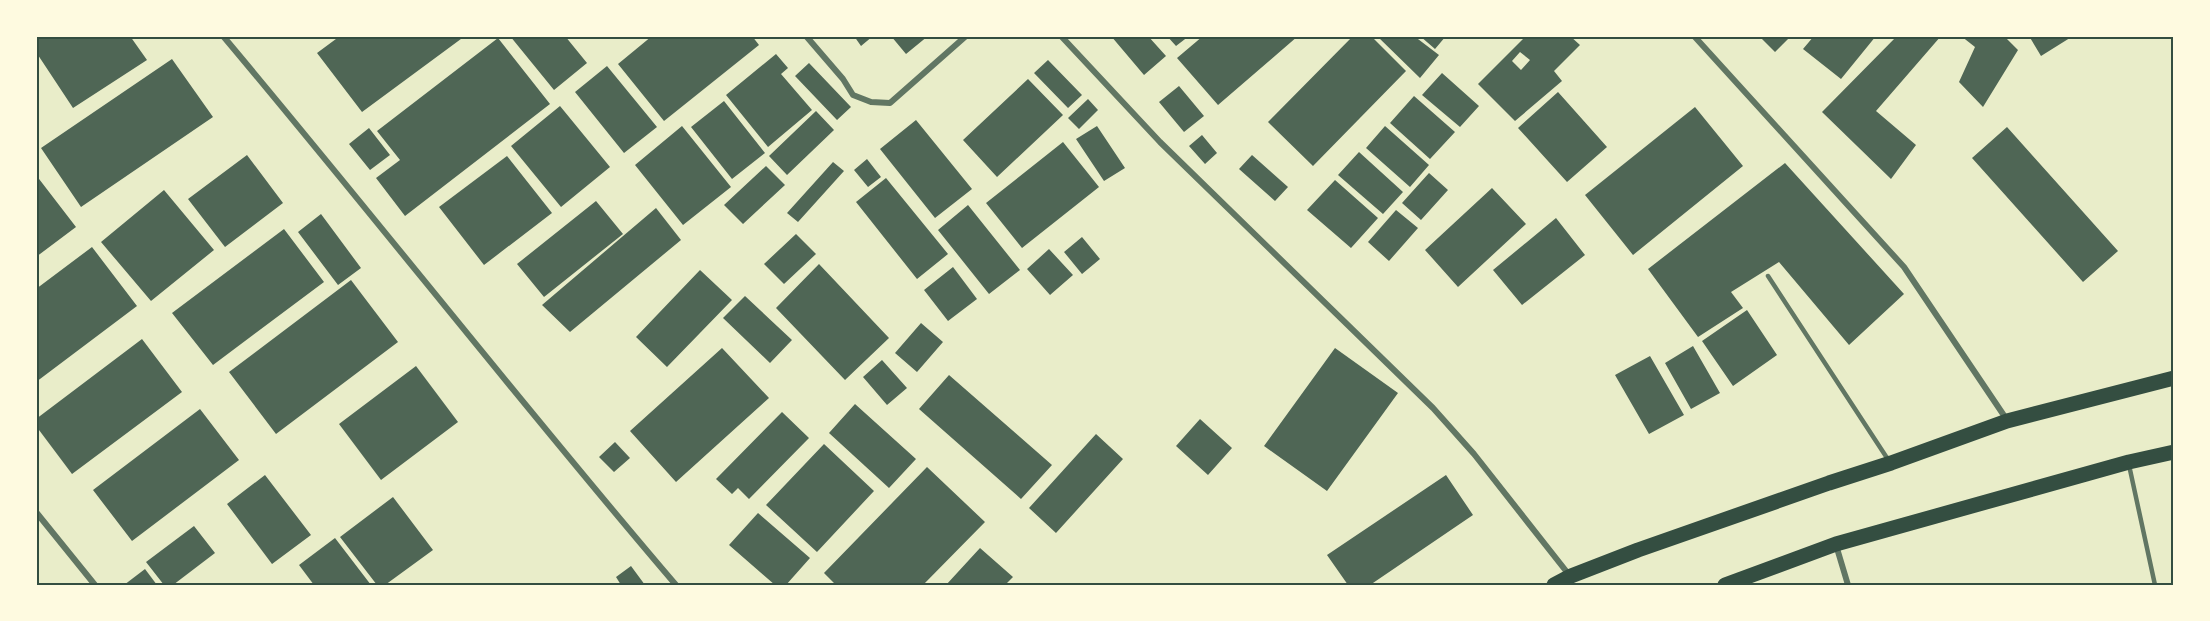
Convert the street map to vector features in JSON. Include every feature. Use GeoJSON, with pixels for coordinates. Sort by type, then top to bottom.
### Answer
{"type":"FeatureCollection","features":[{"type":"Feature","properties":{"kind":"main road"},"geometry":{"type":"LineString","coordinates":[[1554,585],[1570,576],[2007,421],[2174,378]]}},
{"type":"Feature","properties":{"kind":"main road"},"geometry":{"type":"LineString","coordinates":[[1725,585],[1836,544],[2129,462],[2174,452]]}},
{"type":"Feature","properties":{"kind":"street"},"geometry":{"type":"LineString","coordinates":[[223,36],[322,154],[599,495],[676,585]]}},
{"type":"Feature","properties":{"kind":"street"},"geometry":{"type":"LineString","coordinates":[[806,36],[853,94],[871,102],[890,103],[966,36]]}},
{"type":"Feature","properties":{"kind":"street"},"geometry":{"type":"LineString","coordinates":[[1060,36],[1160,142],[1433,408],[1474,454],[1570,576]]}},
{"type":"Feature","properties":{"kind":"street"},"geometry":{"type":"LineString","coordinates":[[1694,36],[1904,267],[2007,421]]}},
{"type":"Feature","properties":{"kind":"street"},"geometry":{"type":"LineString","coordinates":[[36,512],[94,585]]}},
{"type":"Feature","properties":{"kind":"street"},"geometry":{"type":"LineString","coordinates":[[1836,544],[1848,585]]}},
{"type":"Feature","properties":{"kind":"lane"},"geometry":{"type":"LineString","coordinates":[[1768,276],[1891,463]]}},
{"type":"Feature","properties":{"kind":"lane"},"geometry":{"type":"LineString","coordinates":[[2129,462],[2155,585]]}},
{"type":"Feature","properties":{"kind":"building"},"geometry":{"type":"Polygon","coordinates":[[[42,36],[130,36],[147,60],[73,108],[36,52],[36,40],[42,36]]]}},
{"type":"Feature","properties":{"kind":"building"},"geometry":{"type":"Polygon","coordinates":[[[340,36],[465,36],[362,112],[317,53],[340,36]]]}},
{"type":"Feature","properties":{"kind":"building"},"geometry":{"type":"Polygon","coordinates":[[[510,36],[565,36],[587,63],[554,90],[510,36]]]}},
{"type":"Feature","properties":{"kind":"building"},"geometry":{"type":"Polygon","coordinates":[[[652,36],[752,36],[759,45],[664,121],[618,64],[652,36]]]}},
{"type":"Feature","properties":{"kind":"building"},"geometry":{"type":"Polygon","coordinates":[[[854,36],[873,36],[861,46],[854,36]]]}},
{"type":"Feature","properties":{"kind":"building"},"geometry":{"type":"Polygon","coordinates":[[[891,36],[928,36],[906,54],[891,36]]]}},
{"type":"Feature","properties":{"kind":"building"},"geometry":{"type":"Polygon","coordinates":[[[1111,36],[1148,36],[1166,56],[1144,75],[1111,36]]]}},
{"type":"Feature","properties":{"kind":"building"},"geometry":{"type":"Polygon","coordinates":[[[1167,36],[1189,36],[1176,46],[1167,36]]]}},
{"type":"Feature","properties":{"kind":"building"},"geometry":{"type":"Polygon","coordinates":[[[1203,36],[1298,36],[1218,105],[1177,58],[1203,36]]]}},
{"type":"Feature","properties":{"kind":"building"},"geometry":{"type":"Polygon","coordinates":[[[1353,36],[1371,36],[1406,71],[1313,166],[1268,122],[1353,36]]]}},
{"type":"Feature","properties":{"kind":"building"},"geometry":{"type":"Polygon","coordinates":[[[1377,36],[1414,36],[1439,55],[1420,78],[1377,36]]]}},
{"type":"Feature","properties":{"kind":"building"},"geometry":{"type":"Polygon","coordinates":[[[1420,36],[1446,36],[1435,49],[1420,36]]]}},
{"type":"Feature","properties":{"kind":"building"},"geometry":{"type":"Polygon","coordinates":[[[1526,36],[1570,36],[1580,45],[1554,71],[1562,81],[1515,121],[1478,84],[1526,36]],[[1520,52],[1512,61],[1521,70],[1530,60],[1520,52]]]}},
{"type":"Feature","properties":{"kind":"building"},"geometry":{"type":"Polygon","coordinates":[[[1759,36],[1791,36],[1775,52],[1759,36]]]}},
{"type":"Feature","properties":{"kind":"building"},"geometry":{"type":"Polygon","coordinates":[[[1814,36],[1876,36],[1841,79],[1803,49],[1814,36]]]}},
{"type":"Feature","properties":{"kind":"building"},"geometry":{"type":"Polygon","coordinates":[[[1897,36],[1941,36],[1876,111],[1916,145],[1891,179],[1822,112],[1897,36]]]}},
{"type":"Feature","properties":{"kind":"building"},"geometry":{"type":"Polygon","coordinates":[[[1961,36],[2004,36],[2018,50],[1983,107],[1959,82],[1975,47],[1961,36]]]}},
{"type":"Feature","properties":{"kind":"building"},"geometry":{"type":"Polygon","coordinates":[[[2029,36],[2073,36],[2041,56],[2029,36]]]}},
{"type":"Feature","properties":{"kind":"building"},"geometry":{"type":"Polygon","coordinates":[[[498,38],[550,104],[405,216],[376,178],[400,160],[377,131],[498,38]]]}},
{"type":"Feature","properties":{"kind":"building"},"geometry":{"type":"Polygon","coordinates":[[[776,54],[788,68],[781,74],[812,110],[768,147],[726,95],[776,54]]]}},
{"type":"Feature","properties":{"kind":"building"},"geometry":{"type":"Polygon","coordinates":[[[172,59],[213,117],[81,207],[41,148],[172,59]]]}},
{"type":"Feature","properties":{"kind":"building"},"geometry":{"type":"Polygon","coordinates":[[[1048,60],[1082,95],[1068,108],[1034,73],[1048,60]]]}},
{"type":"Feature","properties":{"kind":"building"},"geometry":{"type":"Polygon","coordinates":[[[809,63],[851,107],[837,120],[795,76],[809,63]]]}},
{"type":"Feature","properties":{"kind":"building"},"geometry":{"type":"Polygon","coordinates":[[[607,66],[657,127],[624,153],[575,92],[607,66]]]}},
{"type":"Feature","properties":{"kind":"building"},"geometry":{"type":"Polygon","coordinates":[[[1442,73],[1479,106],[1460,127],[1422,95],[1442,73]]]}},
{"type":"Feature","properties":{"kind":"building"},"geometry":{"type":"Polygon","coordinates":[[[1028,79],[1063,115],[997,177],[963,140],[1028,79]]]}},
{"type":"Feature","properties":{"kind":"building"},"geometry":{"type":"Polygon","coordinates":[[[1179,86],[1204,116],[1184,132],[1159,102],[1179,86]]]}},
{"type":"Feature","properties":{"kind":"building"},"geometry":{"type":"Polygon","coordinates":[[[1558,92],[1607,147],[1567,182],[1518,128],[1558,92]]]}},
{"type":"Feature","properties":{"kind":"building"},"geometry":{"type":"Polygon","coordinates":[[[1414,96],[1455,132],[1430,159],[1390,123],[1414,96]]]}},
{"type":"Feature","properties":{"kind":"building"},"geometry":{"type":"Polygon","coordinates":[[[1088,99],[1098,110],[1079,129],[1068,118],[1088,99]]]}},
{"type":"Feature","properties":{"kind":"building"},"geometry":{"type":"Polygon","coordinates":[[[724,101],[765,153],[732,179],[691,127],[724,101]]]}},
{"type":"Feature","properties":{"kind":"building"},"geometry":{"type":"Polygon","coordinates":[[[560,106],[610,167],[561,207],[511,146],[560,106]]]}},
{"type":"Feature","properties":{"kind":"building"},"geometry":{"type":"Polygon","coordinates":[[[1695,107],[1743,166],[1633,255],[1585,195],[1695,107]]]}},
{"type":"Feature","properties":{"kind":"building"},"geometry":{"type":"Polygon","coordinates":[[[816,111],[834,130],[787,175],[769,156],[816,111]]]}},
{"type":"Feature","properties":{"kind":"building"},"geometry":{"type":"Polygon","coordinates":[[[916,120],[972,189],[935,218],[880,149],[916,120]]]}},
{"type":"Feature","properties":{"kind":"building"},"geometry":{"type":"Polygon","coordinates":[[[682,126],[731,187],[683,225],[635,165],[682,126]]]}},
{"type":"Feature","properties":{"kind":"building"},"geometry":{"type":"Polygon","coordinates":[[[1097,126],[1125,168],[1104,181],[1076,139],[1097,126]]]}},
{"type":"Feature","properties":{"kind":"building"},"geometry":{"type":"Polygon","coordinates":[[[1385,126],[1429,165],[1410,187],[1366,148],[1385,126]]]}},
{"type":"Feature","properties":{"kind":"building"},"geometry":{"type":"Polygon","coordinates":[[[2007,127],[2118,251],[2083,282],[1972,158],[2007,127]]]}},
{"type":"Feature","properties":{"kind":"building"},"geometry":{"type":"Polygon","coordinates":[[[369,128],[390,155],[370,170],[349,144],[369,128]]]}},
{"type":"Feature","properties":{"kind":"building"},"geometry":{"type":"Polygon","coordinates":[[[1202,135],[1217,153],[1205,164],[1189,146],[1202,135]]]}},
{"type":"Feature","properties":{"kind":"building"},"geometry":{"type":"Polygon","coordinates":[[[1063,142],[1099,187],[1022,248],[986,203],[1063,142]]]}},
{"type":"Feature","properties":{"kind":"building"},"geometry":{"type":"Polygon","coordinates":[[[1359,152],[1403,192],[1383,214],[1338,175],[1359,152]]]}},
{"type":"Feature","properties":{"kind":"building"},"geometry":{"type":"Polygon","coordinates":[[[247,155],[283,203],[225,247],[188,199],[247,155]]]}},
{"type":"Feature","properties":{"kind":"building"},"geometry":{"type":"Polygon","coordinates":[[[1252,155],[1288,187],[1275,201],[1239,169],[1252,155]]]}},
{"type":"Feature","properties":{"kind":"building"},"geometry":{"type":"Polygon","coordinates":[[[507,156],[552,213],[484,265],[439,207],[507,156]]]}},
{"type":"Feature","properties":{"kind":"building"},"geometry":{"type":"Polygon","coordinates":[[[867,159],[881,177],[868,187],[854,170],[867,159]]]}},
{"type":"Feature","properties":{"kind":"building"},"geometry":{"type":"Polygon","coordinates":[[[833,162],[844,171],[798,222],[787,213],[833,162]]]}},
{"type":"Feature","properties":{"kind":"building"},"geometry":{"type":"Polygon","coordinates":[[[1785,163],[1904,294],[1849,345],[1779,262],[1731,292],[1743,308],[1698,337],[1648,269],[1785,163]]]}},
{"type":"Feature","properties":{"kind":"building"},"geometry":{"type":"Polygon","coordinates":[[[766,166],[785,185],[743,224],[724,205],[766,166]]]}},
{"type":"Feature","properties":{"kind":"building"},"geometry":{"type":"Polygon","coordinates":[[[1429,173],[1448,190],[1421,220],[1402,203],[1429,173]]]}},
{"type":"Feature","properties":{"kind":"building"},"geometry":{"type":"Polygon","coordinates":[[[36,175],[76,227],[36,257],[36,175]]]}},
{"type":"Feature","properties":{"kind":"building"},"geometry":{"type":"Polygon","coordinates":[[[886,178],[948,254],[917,279],[856,202],[886,178]]]}},
{"type":"Feature","properties":{"kind":"building"},"geometry":{"type":"Polygon","coordinates":[[[1335,180],[1378,218],[1351,248],[1307,210],[1335,180]]]}},
{"type":"Feature","properties":{"kind":"building"},"geometry":{"type":"Polygon","coordinates":[[[1492,188],[1526,224],[1458,287],[1425,250],[1492,188]]]}},
{"type":"Feature","properties":{"kind":"building"},"geometry":{"type":"Polygon","coordinates":[[[164,190],[214,250],[151,301],[101,242],[164,190]]]}},
{"type":"Feature","properties":{"kind":"building"},"geometry":{"type":"Polygon","coordinates":[[[596,201],[623,234],[544,297],[517,264],[596,201]]]}},
{"type":"Feature","properties":{"kind":"building"},"geometry":{"type":"Polygon","coordinates":[[[968,205],[1020,270],[989,294],[938,230],[968,205]]]}},
{"type":"Feature","properties":{"kind":"building"},"geometry":{"type":"Polygon","coordinates":[[[656,208],[681,240],[570,332],[542,305],[656,208]]]}},
{"type":"Feature","properties":{"kind":"building"},"geometry":{"type":"Polygon","coordinates":[[[1396,210],[1418,228],[1389,261],[1368,242],[1396,210]]]}},
{"type":"Feature","properties":{"kind":"building"},"geometry":{"type":"Polygon","coordinates":[[[321,214],[361,268],[338,285],[298,232],[321,214]]]}},
{"type":"Feature","properties":{"kind":"building"},"geometry":{"type":"Polygon","coordinates":[[[1556,218],[1585,255],[1522,305],[1493,270],[1556,218]]]}},
{"type":"Feature","properties":{"kind":"building"},"geometry":{"type":"Polygon","coordinates":[[[284,229],[324,282],[213,365],[172,313],[284,229]]]}},
{"type":"Feature","properties":{"kind":"building"},"geometry":{"type":"Polygon","coordinates":[[[796,234],[816,254],[784,284],[764,264],[796,234]]]}},
{"type":"Feature","properties":{"kind":"building"},"geometry":{"type":"Polygon","coordinates":[[[1082,237],[1100,259],[1082,274],[1064,252],[1082,237]]]}},
{"type":"Feature","properties":{"kind":"building"},"geometry":{"type":"Polygon","coordinates":[[[92,247],[137,306],[36,382],[36,289],[92,247]]]}},
{"type":"Feature","properties":{"kind":"building"},"geometry":{"type":"Polygon","coordinates":[[[1049,249],[1073,275],[1050,295],[1027,269],[1049,249]]]}},
{"type":"Feature","properties":{"kind":"building"},"geometry":{"type":"Polygon","coordinates":[[[819,264],[889,338],[845,380],[776,308],[819,264]]]}},
{"type":"Feature","properties":{"kind":"building"},"geometry":{"type":"Polygon","coordinates":[[[953,267],[977,299],[948,321],[924,290],[953,267]]]}},
{"type":"Feature","properties":{"kind":"building"},"geometry":{"type":"Polygon","coordinates":[[[700,270],[732,300],[667,367],[636,337],[700,270]]]}},
{"type":"Feature","properties":{"kind":"building"},"geometry":{"type":"Polygon","coordinates":[[[351,280],[398,342],[276,434],[229,372],[351,280]]]}},
{"type":"Feature","properties":{"kind":"building"},"geometry":{"type":"Polygon","coordinates":[[[745,296],[792,340],[770,363],[723,318],[745,296]]]}},
{"type":"Feature","properties":{"kind":"building"},"geometry":{"type":"Polygon","coordinates":[[[1747,310],[1777,355],[1733,386],[1702,341],[1747,310]]]}},
{"type":"Feature","properties":{"kind":"building"},"geometry":{"type":"Polygon","coordinates":[[[921,323],[943,342],[917,372],[895,353],[921,323]]]}},
{"type":"Feature","properties":{"kind":"building"},"geometry":{"type":"Polygon","coordinates":[[[142,339],[182,392],[72,474],[36,426],[36,419],[142,339]]]}},
{"type":"Feature","properties":{"kind":"building"},"geometry":{"type":"Polygon","coordinates":[[[1693,346],[1720,393],[1691,409],[1665,363],[1693,346]]]}},
{"type":"Feature","properties":{"kind":"building"},"geometry":{"type":"Polygon","coordinates":[[[722,348],[769,398],[676,482],[630,431],[722,348]]]}},
{"type":"Feature","properties":{"kind":"building"},"geometry":{"type":"Polygon","coordinates":[[[1335,348],[1398,393],[1327,491],[1264,446],[1335,348]]]}},
{"type":"Feature","properties":{"kind":"building"},"geometry":{"type":"Polygon","coordinates":[[[1650,356],[1684,415],[1649,434],[1615,375],[1650,356]]]}},
{"type":"Feature","properties":{"kind":"building"},"geometry":{"type":"Polygon","coordinates":[[[882,360],[907,388],[887,405],[863,377],[882,360]]]}},
{"type":"Feature","properties":{"kind":"building"},"geometry":{"type":"Polygon","coordinates":[[[416,366],[458,422],[381,480],[339,424],[416,366]]]}},
{"type":"Feature","properties":{"kind":"building"},"geometry":{"type":"Polygon","coordinates":[[[949,375],[1052,465],[1021,499],[919,409],[949,375]]]}},
{"type":"Feature","properties":{"kind":"building"},"geometry":{"type":"Polygon","coordinates":[[[855,404],[916,459],[889,488],[829,433],[855,404]]]}},
{"type":"Feature","properties":{"kind":"building"},"geometry":{"type":"Polygon","coordinates":[[[200,409],[239,460],[132,541],[93,490],[200,409]]]}},
{"type":"Feature","properties":{"kind":"building"},"geometry":{"type":"Polygon","coordinates":[[[782,412],[809,438],[749,499],[738,488],[732,494],[716,479],[782,412]]]}},
{"type":"Feature","properties":{"kind":"building"},"geometry":{"type":"Polygon","coordinates":[[[1200,419],[1232,448],[1208,475],[1176,446],[1200,419]]]}},
{"type":"Feature","properties":{"kind":"building"},"geometry":{"type":"Polygon","coordinates":[[[1096,434],[1123,459],[1056,533],[1029,508],[1096,434]]]}},
{"type":"Feature","properties":{"kind":"building"},"geometry":{"type":"Polygon","coordinates":[[[615,442],[630,458],[614,472],[599,457],[615,442]]]}},
{"type":"Feature","properties":{"kind":"building"},"geometry":{"type":"Polygon","coordinates":[[[824,444],[874,491],[817,552],[766,505],[824,444]]]}},
{"type":"Feature","properties":{"kind":"building"},"geometry":{"type":"Polygon","coordinates":[[[927,467],[985,522],[923,585],[836,585],[824,573],[927,467]]]}},
{"type":"Feature","properties":{"kind":"building"},"geometry":{"type":"Polygon","coordinates":[[[265,475],[311,535],[272,564],[227,504],[265,475]]]}},
{"type":"Feature","properties":{"kind":"building"},"geometry":{"type":"Polygon","coordinates":[[[1446,475],[1473,515],[1370,585],[1348,585],[1327,555],[1446,475]]]}},
{"type":"Feature","properties":{"kind":"building"},"geometry":{"type":"Polygon","coordinates":[[[393,497],[433,550],[385,585],[377,585],[340,537],[393,497]]]}},
{"type":"Feature","properties":{"kind":"building"},"geometry":{"type":"Polygon","coordinates":[[[758,513],[810,558],[786,585],[775,585],[729,545],[758,513]]]}},
{"type":"Feature","properties":{"kind":"building"},"geometry":{"type":"Polygon","coordinates":[[[194,526],[215,553],[173,585],[164,585],[146,562],[194,526]]]}},
{"type":"Feature","properties":{"kind":"building"},"geometry":{"type":"Polygon","coordinates":[[[335,538],[371,585],[314,585],[299,565],[335,538]]]}},
{"type":"Feature","properties":{"kind":"building"},"geometry":{"type":"Polygon","coordinates":[[[980,548],[1013,577],[1005,585],[946,585],[980,548]]]}},
{"type":"Feature","properties":{"kind":"building"},"geometry":{"type":"Polygon","coordinates":[[[631,566],[645,585],[621,585],[616,577],[631,566]]]}},
{"type":"Feature","properties":{"kind":"building"},"geometry":{"type":"Polygon","coordinates":[[[145,569],[157,585],[124,585],[145,569]]]}}]}
